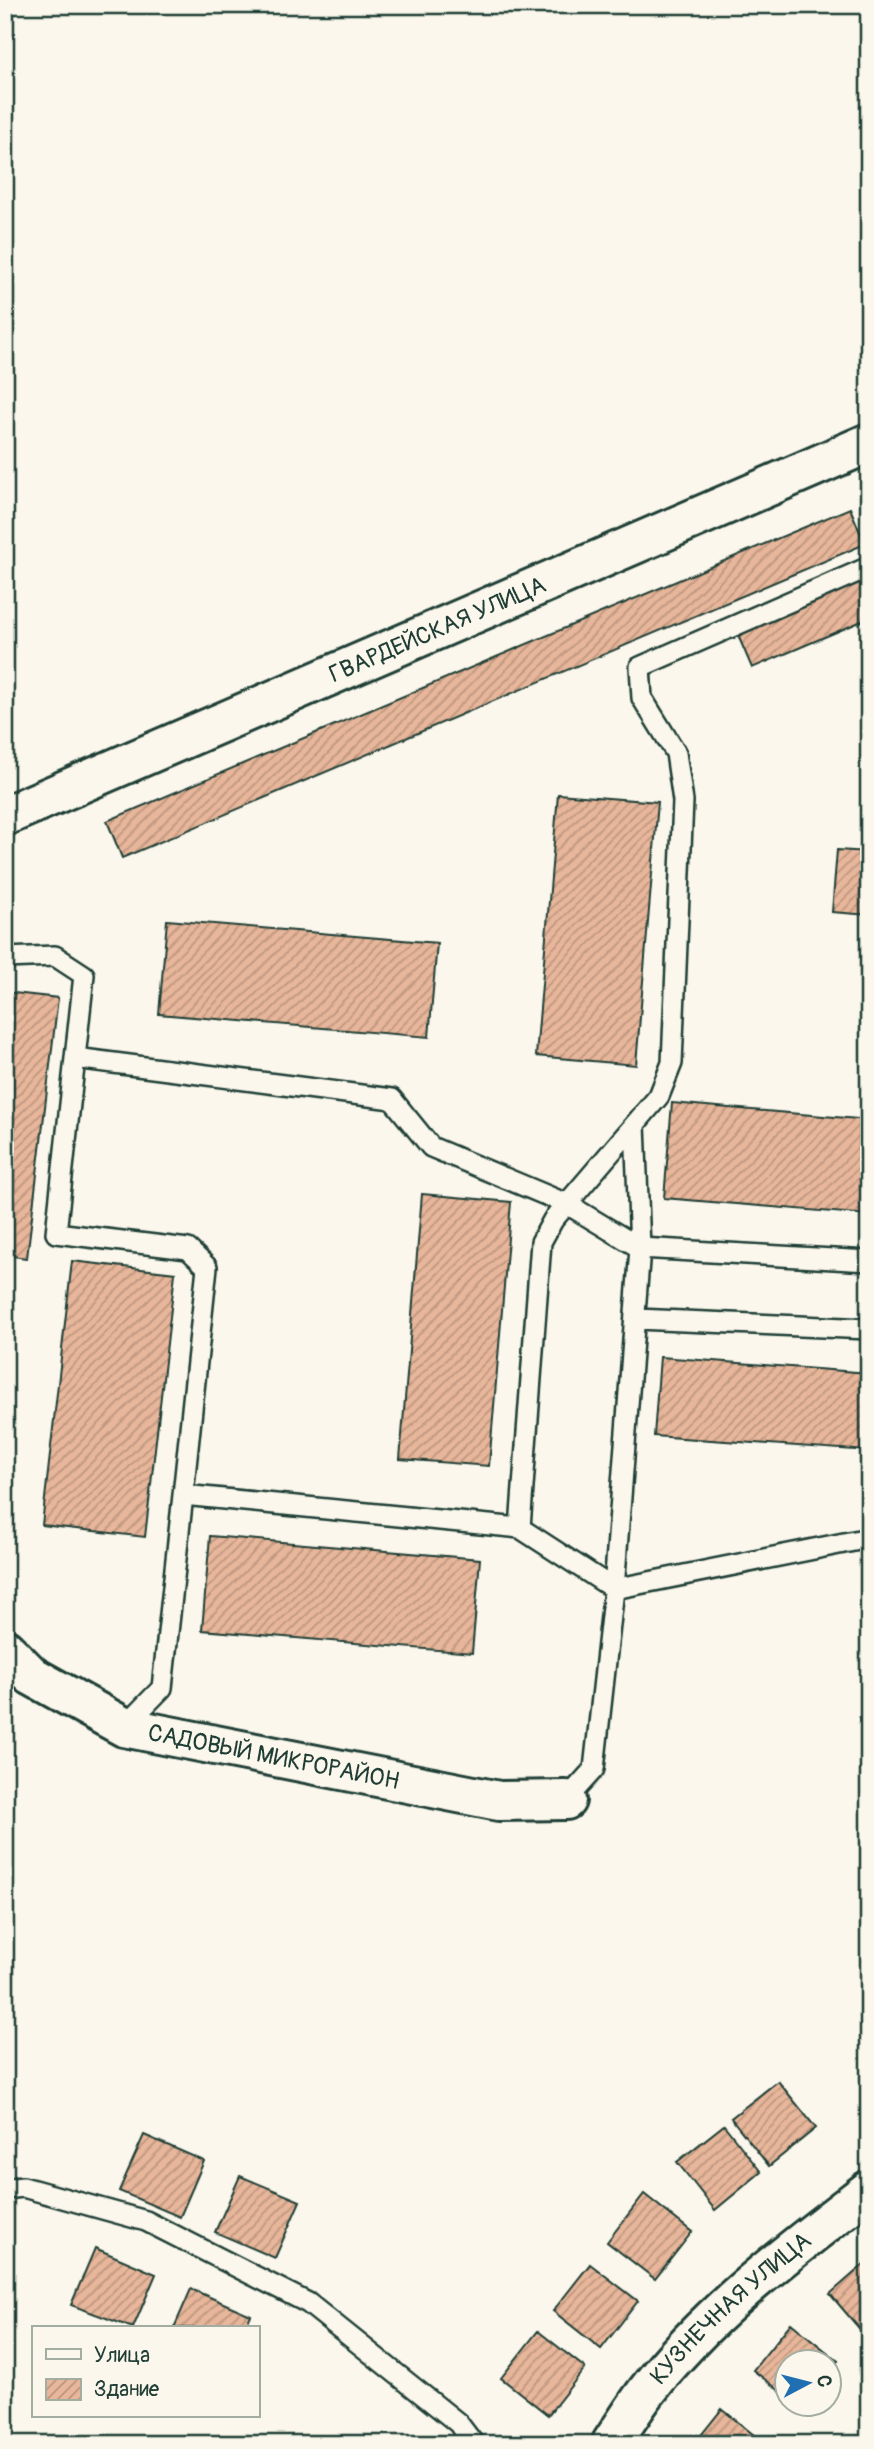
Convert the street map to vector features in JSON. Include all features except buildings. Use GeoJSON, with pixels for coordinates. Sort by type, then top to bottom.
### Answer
{"type":"FeatureCollection","features":[{"type":"Feature","properties":{"kind":"street","name":"ГВАРДЕЙСКАЯ УЛИЦА"},"geometry":{"type":"LineString","coordinates":[[5,816],[869,443]]}},
{"type":"Feature","properties":{"kind":"street","name":"САДОВЫЙ МИКРОРАЙОН"},"geometry":{"type":"LineString","coordinates":[[5,1648],[32,1676],[124,1727],[499,1801],[566,1800]]}},
{"type":"Feature","properties":{"kind":"street","name":"КУЗНЕЧНАЯ УЛИЦА"},"geometry":{"type":"LineString","coordinates":[[611,2444],[649,2389],[717,2315],[797,2245],[869,2190]]}},
{"type":"Feature","properties":{"kind":"lane"},"geometry":{"type":"LineString","coordinates":[[520,1528],[541,1242],[553,1220],[659,1096],[672,1063],[683,801],[676,752],[642,698],[640,667],[869,567]]}},
{"type":"Feature","properties":{"kind":"lane"},"geometry":{"type":"LineString","coordinates":[[5,958],[55,957],[84,975],[56,1233],[188,1249],[206,1268],[162,1688],[124,1727]]}},
{"type":"Feature","properties":{"kind":"lane"},"geometry":{"type":"LineString","coordinates":[[75,1058],[392,1099],[431,1147],[567,1204],[640,1248],[869,1261]]}},
{"type":"Feature","properties":{"kind":"lane"},"geometry":{"type":"LineString","coordinates":[[566,1800],[594,1769],[614,1589],[640,1248],[635,1125]]}},
{"type":"Feature","properties":{"kind":"lane"},"geometry":{"type":"LineString","coordinates":[[636,1319],[869,1329]]}},
{"type":"Feature","properties":{"kind":"lane"},"geometry":{"type":"LineString","coordinates":[[183,1495],[520,1528],[614,1589],[869,1538]]}},
{"type":"Feature","properties":{"kind":"lane"},"geometry":{"type":"LineString","coordinates":[[5,2189],[23,2187],[146,2221],[308,2303],[458,2423],[474,2444]]}}]}
